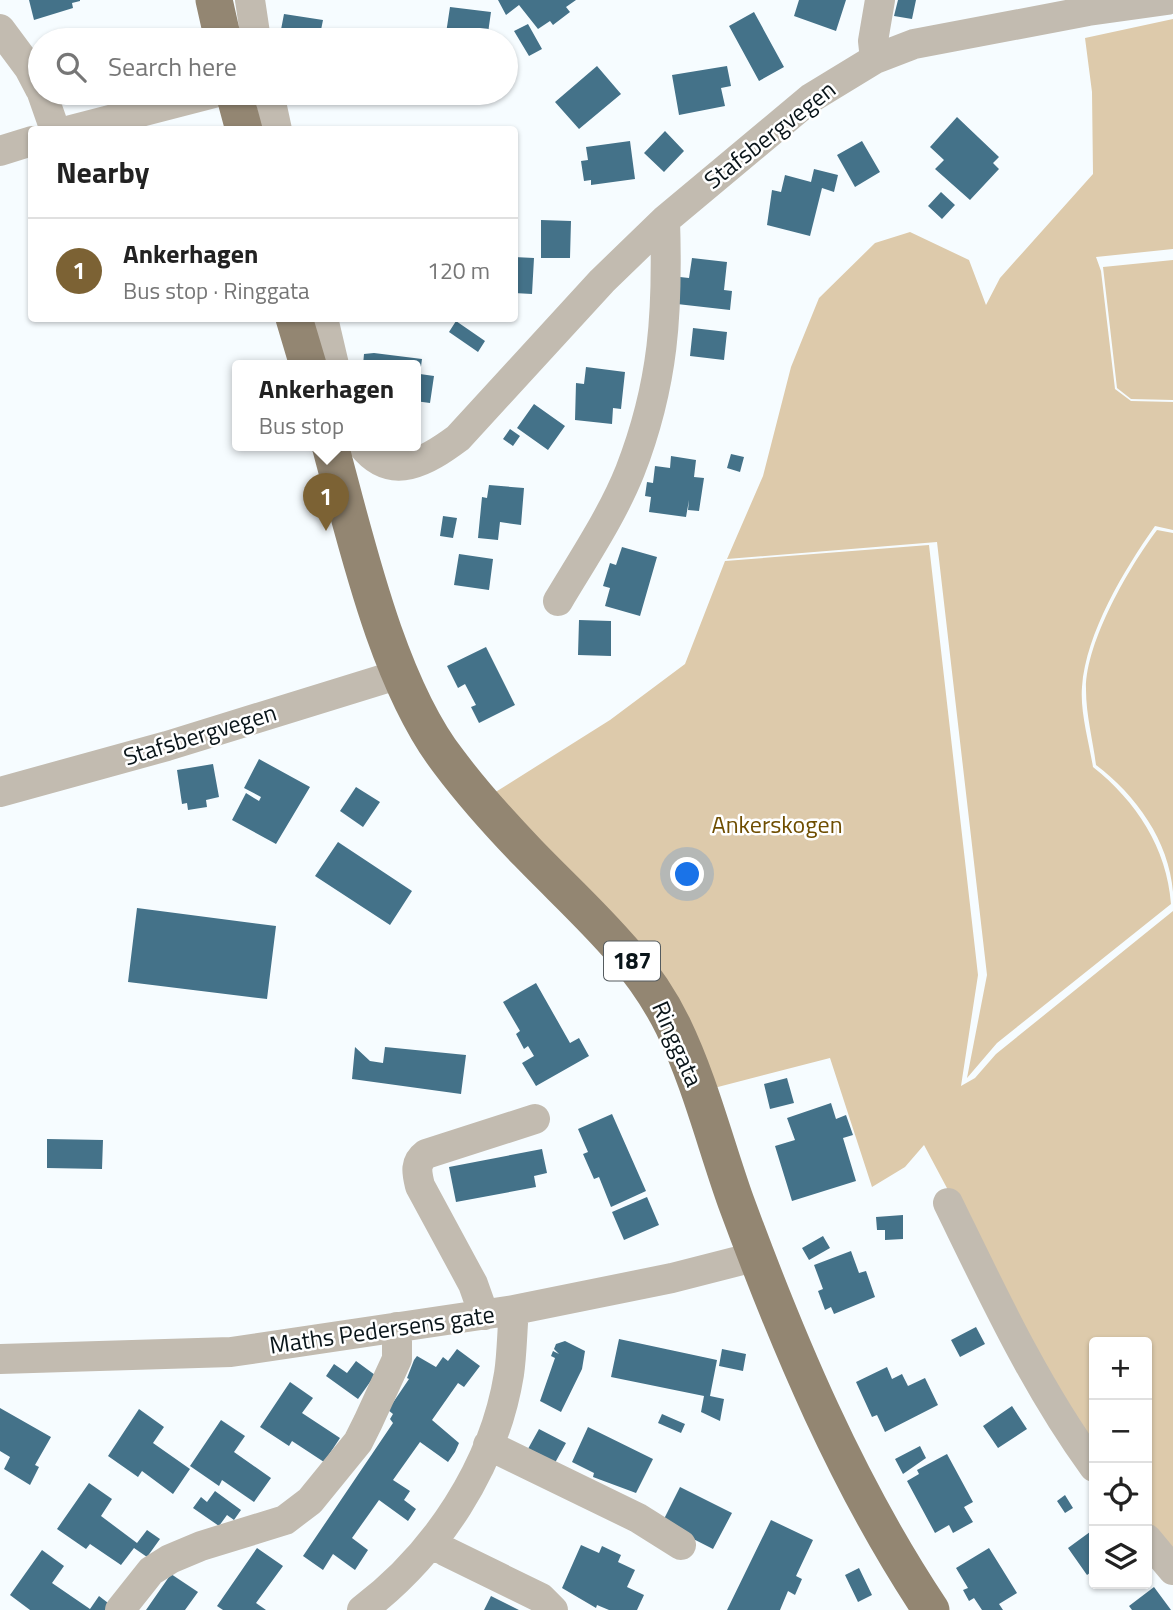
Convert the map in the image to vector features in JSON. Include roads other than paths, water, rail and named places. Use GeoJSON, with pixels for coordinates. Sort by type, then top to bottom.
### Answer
{"type":"FeatureCollection","features":[{"type":"Feature","properties":{"kind":"main road"},"geometry":{"type":"LineString","coordinates":[[214,0],[220,28]]}},
{"type":"Feature","properties":{"kind":"main road"},"geometry":{"type":"LineString","coordinates":[[237,105],[243,126]]}},
{"type":"Feature","properties":{"kind":"main road"},"geometry":{"type":"LineString","coordinates":[[295,322],[307,360]]}},
{"type":"Feature","properties":{"kind":"main road","name":"Ringgata"},"geometry":{"type":"LineString","coordinates":[[332,451],[400,674],[446,759],[529,854],[616,941],[651,988],[673,1026],[795,1356],[873,1514],[931,1610]]}},
{"type":"Feature","properties":{"kind":"street"},"geometry":{"type":"LineString","coordinates":[[250,0],[254,28]]}},
{"type":"Feature","properties":{"kind":"street"},"geometry":{"type":"LineString","coordinates":[[875,59],[873,41],[880,0]]}},
{"type":"Feature","properties":{"kind":"street","name":"Stafsbergvegen"},"geometry":{"type":"LineString","coordinates":[[367,451],[371,456],[394,465],[411,466],[430,459],[458,438],[602,281],[665,220],[811,98],[875,59],[915,44],[1086,5],[1167,0]]}},
{"type":"Feature","properties":{"kind":"street"},"geometry":{"type":"LineString","coordinates":[[0,29],[28,67]]}},
{"type":"Feature","properties":{"kind":"street"},"geometry":{"type":"LineString","coordinates":[[46,105],[54,126]]}},
{"type":"Feature","properties":{"kind":"street"},"geometry":{"type":"LineString","coordinates":[[86,126],[168,105]]}},
{"type":"Feature","properties":{"kind":"street"},"geometry":{"type":"LineString","coordinates":[[272,105],[276,126]]}},
{"type":"Feature","properties":{"kind":"street"},"geometry":{"type":"LineString","coordinates":[[0,151],[28,142]]}},
{"type":"Feature","properties":{"kind":"street"},"geometry":{"type":"LineString","coordinates":[[558,601],[618,497],[643,433],[657,382],[667,309],[665,220]]}},
{"type":"Feature","properties":{"kind":"street"},"geometry":{"type":"LineString","coordinates":[[324,322],[333,360]]}},
{"type":"Feature","properties":{"kind":"street","name":"Stafsbergvegen"},"geometry":{"type":"LineString","coordinates":[[0,792],[167,746],[400,674]]}},
{"type":"Feature","properties":{"kind":"street"},"geometry":{"type":"LineString","coordinates":[[484,1315],[473,1284],[420,1186],[417,1168],[419,1159],[426,1154],[535,1119]]}},
{"type":"Feature","properties":{"kind":"street"},"geometry":{"type":"LineString","coordinates":[[948,1203],[992,1294],[1068,1432],[1091,1463]]}},
{"type":"Feature","properties":{"kind":"street","name":"Maths Pedersens gate"},"geometry":{"type":"LineString","coordinates":[[0,1359],[231,1352],[514,1310],[672,1278],[758,1256]]}},
{"type":"Feature","properties":{"kind":"street"},"geometry":{"type":"LineString","coordinates":[[362,1610],[379,1597],[432,1542],[478,1470],[509,1375],[514,1310]]}},
{"type":"Feature","properties":{"kind":"street"},"geometry":{"type":"LineString","coordinates":[[120,1610],[141,1581],[170,1559],[212,1542],[285,1520],[310,1501],[342,1463],[368,1422],[397,1359],[397,1328]]}},
{"type":"Feature","properties":{"kind":"street"},"geometry":{"type":"LineString","coordinates":[[488,1445],[638,1518],[681,1545]]}},
{"type":"Feature","properties":{"kind":"street"},"geometry":{"type":"LineString","coordinates":[[432,1542],[541,1598],[553,1610]]}},
{"type":"Feature","properties":{"kind":"street"},"geometry":{"type":"LineString","coordinates":[[1152,1545],[1173,1570]]}},
{"type":"Feature","properties":{"kind":"place","name":"Ankerhagen"},"geometry":{"type":"Point","coordinates":[326,531]}},
{"type":"Feature","properties":{"kind":"park label","name":"Ankerskogen"},"geometry":{"type":"Point","coordinates":[777,825]}}]}
